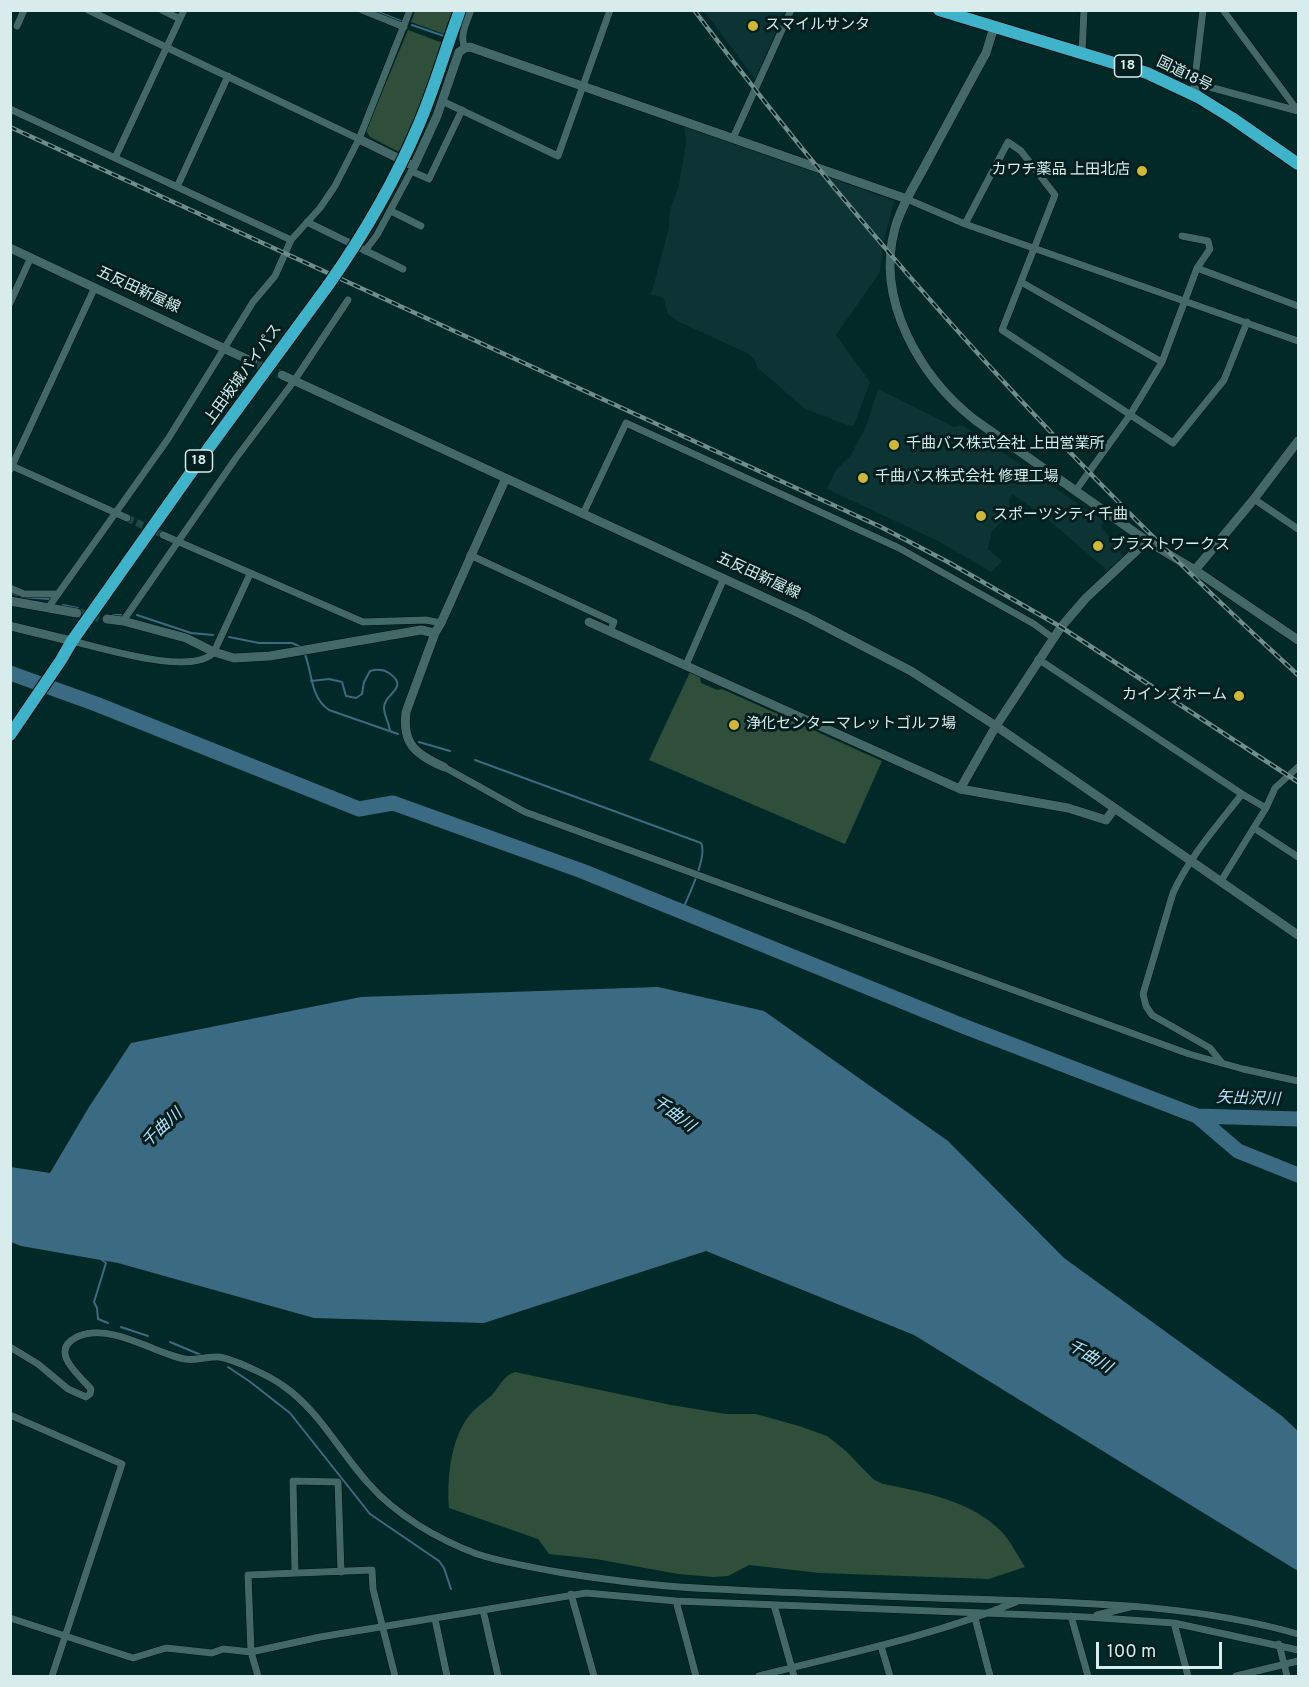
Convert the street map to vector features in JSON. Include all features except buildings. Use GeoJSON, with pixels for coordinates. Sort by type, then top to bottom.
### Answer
{"type":"FeatureCollection","features":[{"type":"Feature","properties":{"kind":"highway","name":"上田坂城バイパス"},"geometry":{"type":"LineString","coordinates":[[10,735],[62,660],[72,641],[197,464],[329,284],[370,222],[420,123],[460,10]]}},
{"type":"Feature","properties":{"kind":"highway","name":"国道18号"},"geometry":{"type":"LineString","coordinates":[[939,10],[1147,73],[1193,95],[1232,118],[1299,164]]}},
{"type":"Feature","properties":{"kind":"street"},"geometry":{"type":"LineString","coordinates":[[17,26],[24,10]]}},
{"type":"Feature","properties":{"kind":"street"},"geometry":{"type":"LineString","coordinates":[[88,10],[359,139],[429,179],[462,111]]}},
{"type":"Feature","properties":{"kind":"street"},"geometry":{"type":"LineString","coordinates":[[162,10],[180,19]]}},
{"type":"Feature","properties":{"kind":"street"},"geometry":{"type":"LineString","coordinates":[[114,158],[184,10]]}},
{"type":"Feature","properties":{"kind":"street"},"geometry":{"type":"LineString","coordinates":[[362,10],[404,27]]}},
{"type":"Feature","properties":{"kind":"street"},"geometry":{"type":"LineString","coordinates":[[48,608],[168,439],[253,302],[275,276],[291,240],[320,208],[335,186],[359,139],[410,10]]}},
{"type":"Feature","properties":{"kind":"street"},"geometry":{"type":"LineString","coordinates":[[465,48],[463,31],[471,10]]}},
{"type":"Feature","properties":{"kind":"street"},"geometry":{"type":"LineString","coordinates":[[442,101],[558,156],[610,10]]}},
{"type":"Feature","properties":{"kind":"street"},"geometry":{"type":"LineString","coordinates":[[733,138],[791,10]]}},
{"type":"Feature","properties":{"kind":"street"},"geometry":{"type":"LineString","coordinates":[[1082,52],[1084,10]]}},
{"type":"Feature","properties":{"kind":"street"},"geometry":{"type":"LineString","coordinates":[[1193,95],[1203,10]]}},
{"type":"Feature","properties":{"kind":"street"},"geometry":{"type":"LineString","coordinates":[[1222,10],[1299,111]]}},
{"type":"Feature","properties":{"kind":"street"},"geometry":{"type":"LineString","coordinates":[[994,27],[986,53],[907,199],[895,230],[891,262],[892,278],[899,312],[910,342],[936,383],[952,401],[975,420],[1147,541],[1195,570],[1299,640]]}},
{"type":"Feature","properties":{"kind":"street"},"geometry":{"type":"LineString","coordinates":[[365,251],[377,235],[412,168],[442,101],[459,52],[471,47],[907,199],[965,224],[1299,341]]}},
{"type":"Feature","properties":{"kind":"street"},"geometry":{"type":"LineString","coordinates":[[177,187],[228,76]]}},
{"type":"Feature","properties":{"kind":"street"},"geometry":{"type":"LineString","coordinates":[[1193,95],[1202,85],[1299,111]]}},
{"type":"Feature","properties":{"kind":"street"},"geometry":{"type":"LineString","coordinates":[[10,109],[291,240]]}},
{"type":"Feature","properties":{"kind":"street"},"geometry":{"type":"LineString","coordinates":[[965,224],[1008,142],[1020,151],[1055,195],[1002,330],[1173,443],[1224,380],[1247,322]]}},
{"type":"Feature","properties":{"kind":"street"},"geometry":{"type":"LineString","coordinates":[[391,210],[421,226]]}},
{"type":"Feature","properties":{"kind":"street"},"geometry":{"type":"LineString","coordinates":[[307,222],[403,269]]}},
{"type":"Feature","properties":{"kind":"street"},"geometry":{"type":"LineString","coordinates":[[1076,490],[1130,415],[1162,362],[1197,268],[1210,249],[1208,241],[1182,236]]}},
{"type":"Feature","properties":{"kind":"street","name":"五反田新屋線"},"geometry":{"type":"LineString","coordinates":[[10,248],[253,362]]}},
{"type":"Feature","properties":{"kind":"street"},"geometry":{"type":"LineString","coordinates":[[10,303],[31,257]]}},
{"type":"Feature","properties":{"kind":"street"},"geometry":{"type":"LineString","coordinates":[[1197,268],[1299,306]]}},
{"type":"Feature","properties":{"kind":"street"},"geometry":{"type":"LineString","coordinates":[[1021,282],[1162,362]]}},
{"type":"Feature","properties":{"kind":"street"},"geometry":{"type":"LineString","coordinates":[[95,287],[11,467],[127,518]]}},
{"type":"Feature","properties":{"kind":"street"},"geometry":{"type":"LineString","coordinates":[[123,621],[236,458],[294,381],[348,300]]}},
{"type":"Feature","properties":{"kind":"street","name":"五反田新屋線"},"geometry":{"type":"LineString","coordinates":[[282,375],[505,480],[724,578],[882,654],[996,726],[1299,935]]}},
{"type":"Feature","properties":{"kind":"street"},"geometry":{"type":"LineString","coordinates":[[583,514],[626,423],[899,548],[1034,624],[1053,638]]}},
{"type":"Feature","properties":{"kind":"street"},"geometry":{"type":"LineString","coordinates":[[1195,570],[1299,441]]}},
{"type":"Feature","properties":{"kind":"street"},"geometry":{"type":"LineString","coordinates":[[505,480],[435,633],[405,712],[404,723],[408,740],[415,750],[525,812],[1180,1051],[1243,1069],[1299,1081]]}},
{"type":"Feature","properties":{"kind":"street"},"geometry":{"type":"LineString","coordinates":[[1254,499],[1299,529]]}},
{"type":"Feature","properties":{"kind":"street"},"geometry":{"type":"LineString","coordinates":[[163,535],[363,622],[426,620],[441,623]]}},
{"type":"Feature","properties":{"kind":"street"},"geometry":{"type":"LineString","coordinates":[[960,789],[996,726],[1053,638],[1086,598],[1147,541]]}},
{"type":"Feature","properties":{"kind":"street"},"geometry":{"type":"LineString","coordinates":[[471,555],[614,622],[610,632]]}},
{"type":"Feature","properties":{"kind":"street"},"geometry":{"type":"LineString","coordinates":[[10,626],[142,658],[172,662],[205,660],[214,652],[250,574]]}},
{"type":"Feature","properties":{"kind":"street"},"geometry":{"type":"LineString","coordinates":[[686,665],[724,578]]}},
{"type":"Feature","properties":{"kind":"street"},"geometry":{"type":"LineString","coordinates":[[10,588],[24,594],[57,594]]}},
{"type":"Feature","properties":{"kind":"street"},"geometry":{"type":"LineString","coordinates":[[10,601],[77,613]]}},
{"type":"Feature","properties":{"kind":"street"},"geometry":{"type":"LineString","coordinates":[[107,619],[186,638],[214,652],[234,658],[270,656],[421,630],[435,633]]}},
{"type":"Feature","properties":{"kind":"street"},"geometry":{"type":"LineString","coordinates":[[589,622],[960,789],[1068,808],[1106,820],[1114,809]]}},
{"type":"Feature","properties":{"kind":"street"},"geometry":{"type":"LineString","coordinates":[[1038,659],[1266,808]]}},
{"type":"Feature","properties":{"kind":"street"},"geometry":{"type":"LineString","coordinates":[[1221,881],[1266,808],[1275,788],[1299,767]]}},
{"type":"Feature","properties":{"kind":"street"},"geometry":{"type":"LineString","coordinates":[[1222,1063],[1210,1048],[1152,1015],[1143,1000],[1143,994],[1173,893],[1191,860],[1242,794]]}},
{"type":"Feature","properties":{"kind":"street"},"geometry":{"type":"LineString","coordinates":[[1254,828],[1299,857]]}},
{"type":"Feature","properties":{"kind":"street"},"geometry":{"type":"LineString","coordinates":[[10,1347],[38,1364],[68,1389],[86,1397],[90,1394],[91,1389],[68,1364],[65,1357],[70,1341],[84,1334],[118,1337],[186,1360],[223,1358],[262,1374],[282,1385],[301,1400],[369,1484],[411,1520],[442,1538],[493,1558],[555,1572],[676,1587],[1135,1606],[1205,1613],[1299,1634]]}},
{"type":"Feature","properties":{"kind":"street"},"geometry":{"type":"LineString","coordinates":[[10,1414],[122,1464],[51,1677]]}},
{"type":"Feature","properties":{"kind":"street"},"geometry":{"type":"LineString","coordinates":[[295,1574],[292,1481],[338,1482],[341,1572]]}},
{"type":"Feature","properties":{"kind":"street"},"geometry":{"type":"LineString","coordinates":[[258,1677],[251,1652],[248,1575],[372,1570],[373,1589],[395,1677]]}},
{"type":"Feature","properties":{"kind":"street"},"geometry":{"type":"LineString","coordinates":[[10,1618],[133,1658],[166,1648],[212,1653],[223,1649],[251,1652],[320,1637],[586,1593],[676,1601],[1071,1616],[1174,1623],[1299,1650]]}},
{"type":"Feature","properties":{"kind":"street"},"geometry":{"type":"LineString","coordinates":[[571,1594],[594,1677]]}},
{"type":"Feature","properties":{"kind":"street"},"geometry":{"type":"LineString","coordinates":[[676,1601],[696,1677]]}},
{"type":"Feature","properties":{"kind":"street"},"geometry":{"type":"LineString","coordinates":[[759,1677],[881,1647],[975,1618],[1018,1601]]}},
{"type":"Feature","properties":{"kind":"street"},"geometry":{"type":"LineString","coordinates":[[774,1605],[794,1677]]}},
{"type":"Feature","properties":{"kind":"street"},"geometry":{"type":"LineString","coordinates":[[1086,1617],[1135,1606]]}},
{"type":"Feature","properties":{"kind":"street"},"geometry":{"type":"LineString","coordinates":[[483,1610],[498,1677]]}},
{"type":"Feature","properties":{"kind":"street"},"geometry":{"type":"LineString","coordinates":[[1071,1616],[1088,1677]]}},
{"type":"Feature","properties":{"kind":"street"},"geometry":{"type":"LineString","coordinates":[[975,1618],[990,1677]]}},
{"type":"Feature","properties":{"kind":"street"},"geometry":{"type":"LineString","coordinates":[[435,1619],[447,1677]]}},
{"type":"Feature","properties":{"kind":"street"},"geometry":{"type":"LineString","coordinates":[[1174,1623],[1188,1677]]}},
{"type":"Feature","properties":{"kind":"street"},"geometry":{"type":"LineString","coordinates":[[1279,1644],[1287,1677]]}},
{"type":"Feature","properties":{"kind":"street"},"geometry":{"type":"LineString","coordinates":[[881,1647],[890,1677]]}},
{"type":"Feature","properties":{"kind":"street"},"geometry":{"type":"LineString","coordinates":[[1236,1677],[1299,1661]]}},
{"type":"Feature","properties":{"kind":"shaded area","name":"スマイルサンタ"},"geometry":{"type":"Polygon","coordinates":[[[703,11],[785,11],[755,79],[714,24],[703,11]]]}},
{"type":"Feature","properties":{"kind":"shaded area"},"geometry":{"type":"Polygon","coordinates":[[[684,124],[894,201],[884,240],[880,272],[836,335],[870,382],[854,425],[850,426],[805,409],[758,368],[749,354],[679,322],[668,314],[663,297],[651,295],[669,228],[670,210],[679,185],[686,143],[684,124]]]}},
{"type":"Feature","properties":{"kind":"shaded area"},"geometry":{"type":"Polygon","coordinates":[[[878,389],[954,427],[962,425],[1105,522],[1101,526],[1125,558],[1109,572],[1044,516],[1012,494],[1009,500],[1009,510],[992,531],[988,549],[1002,561],[991,572],[940,542],[827,489],[836,470],[851,455],[867,424],[878,389]]]}},
{"type":"Feature","properties":{"kind":"green space"},"geometry":{"type":"Polygon","coordinates":[[[415,10],[452,11],[444,34],[411,22],[415,10]]]}},
{"type":"Feature","properties":{"kind":"green space"},"geometry":{"type":"Polygon","coordinates":[[[408,30],[443,43],[414,121],[399,152],[370,137],[366,131],[408,30]]]}},
{"type":"Feature","properties":{"kind":"green space","name":"浄化センターマレットゴルフ場"},"geometry":{"type":"Polygon","coordinates":[[[690,672],[700,677],[701,683],[717,690],[722,689],[882,761],[845,844],[649,760],[690,672]]]}},
{"type":"Feature","properties":{"kind":"green space"},"geometry":{"type":"Polygon","coordinates":[[[515,1372],[671,1405],[726,1414],[756,1414],[827,1436],[846,1451],[873,1479],[883,1484],[947,1499],[990,1521],[1002,1532],[1025,1567],[989,1579],[820,1573],[749,1565],[728,1576],[713,1577],[678,1574],[596,1559],[549,1554],[538,1539],[449,1508],[451,1461],[462,1427],[468,1417],[492,1395],[505,1379],[515,1372]]]}},
{"type":"Feature","properties":{"kind":"water"},"geometry":{"type":"Polygon","coordinates":[[[658,987],[764,1011],[948,1141],[1064,1258],[1282,1416],[1298,1431],[1298,1571],[914,1335],[706,1251],[484,1323],[314,1318],[118,1263],[21,1246],[11,1242],[11,1167],[50,1173],[89,1107],[131,1043],[361,997],[658,987]]]}},
{"type":"Feature","properties":{"kind":"waterway"},"geometry":{"type":"LineString","coordinates":[[373,10],[401,21]]}},
{"type":"Feature","properties":{"kind":"waterway"},"geometry":{"type":"LineString","coordinates":[[412,25],[444,36]]}},
{"type":"Feature","properties":{"kind":"waterway"},"geometry":{"type":"LineString","coordinates":[[10,592],[17,595]]}},
{"type":"Feature","properties":{"kind":"waterway"},"geometry":{"type":"LineString","coordinates":[[22,597],[49,599]]}},
{"type":"Feature","properties":{"kind":"waterway"},"geometry":{"type":"LineString","coordinates":[[63,605],[78,608]]}},
{"type":"Feature","properties":{"kind":"waterway"},"geometry":{"type":"LineString","coordinates":[[113,615],[121,615]]}},
{"type":"Feature","properties":{"kind":"waterway"},"geometry":{"type":"LineString","coordinates":[[137,615],[191,633],[213,635]]}},
{"type":"Feature","properties":{"kind":"waterway"},"geometry":{"type":"LineString","coordinates":[[229,637],[259,643],[292,643],[301,647]]}},
{"type":"Feature","properties":{"kind":"waterway"},"geometry":{"type":"LineString","coordinates":[[304,652],[318,698],[329,710],[398,734]]}},
{"type":"Feature","properties":{"kind":"waterway"},"geometry":{"type":"LineString","coordinates":[[311,681],[329,679],[342,682],[346,696],[356,698],[362,694],[364,682],[370,671],[380,670],[389,673],[397,683],[397,687],[387,699],[384,708],[390,731]]}},
{"type":"Feature","properties":{"kind":"waterway","name":"千曲川"},"geometry":{"type":"LineString","coordinates":[[10,673],[96,704],[359,809],[393,803],[582,871],[963,1026],[1197,1116],[1238,1151],[1298,1175]]}},
{"type":"Feature","properties":{"kind":"waterway"},"geometry":{"type":"LineString","coordinates":[[419,742],[450,751]]}},
{"type":"Feature","properties":{"kind":"waterway"},"geometry":{"type":"LineString","coordinates":[[475,760],[701,843],[700,867],[682,911]]}},
{"type":"Feature","properties":{"kind":"waterway","name":"矢出沢川"},"geometry":{"type":"LineString","coordinates":[[1197,1116],[1298,1119]]}},
{"type":"Feature","properties":{"kind":"waterway"},"geometry":{"type":"LineString","coordinates":[[102,1260],[106,1263],[94,1302],[98,1319],[108,1323]]}},
{"type":"Feature","properties":{"kind":"waterway"},"geometry":{"type":"LineString","coordinates":[[121,1327],[148,1336]]}},
{"type":"Feature","properties":{"kind":"waterway"},"geometry":{"type":"LineString","coordinates":[[170,1342],[201,1355]]}},
{"type":"Feature","properties":{"kind":"waterway"},"geometry":{"type":"LineString","coordinates":[[228,1367],[290,1413],[370,1514],[439,1561],[444,1568],[451,1589]]}},
{"type":"Feature","properties":{"kind":"tunnel"},"geometry":{"type":"LineString","coordinates":[[253,362],[282,375]]}},
{"type":"Feature","properties":{"kind":"tunnel"},"geometry":{"type":"LineString","coordinates":[[127,518],[163,535]]}},
{"type":"Feature","properties":{"kind":"tunnel"},"geometry":{"type":"LineString","coordinates":[[77,613],[107,619]]}},
{"type":"Feature","properties":{"kind":"railway"},"geometry":{"type":"LineString","coordinates":[[694,10],[833,186],[981,356],[1057,439],[1136,519],[1298,675]]}},
{"type":"Feature","properties":{"kind":"railway"},"geometry":{"type":"LineString","coordinates":[[10,127],[881,527],[948,562],[1061,627],[1298,782]]}},
{"type":"Feature","properties":{"kind":"place","name":"スマイルサンタ"},"geometry":{"type":"Point","coordinates":[753,26]}},
{"type":"Feature","properties":{"kind":"place","name":"カワチ薬品 上田北店"},"geometry":{"type":"Point","coordinates":[1142,171]}},
{"type":"Feature","properties":{"kind":"place","name":"千曲バス株式会社 上田営業所"},"geometry":{"type":"Point","coordinates":[894,445]}},
{"type":"Feature","properties":{"kind":"place","name":"千曲バス株式会社 修理工場"},"geometry":{"type":"Point","coordinates":[863,478]}},
{"type":"Feature","properties":{"kind":"place","name":"スポーツシティ千曲"},"geometry":{"type":"Point","coordinates":[981,516]}},
{"type":"Feature","properties":{"kind":"place","name":"ブラストワークス"},"geometry":{"type":"Point","coordinates":[1098,546]}},
{"type":"Feature","properties":{"kind":"place","name":"カインズホーム"},"geometry":{"type":"Point","coordinates":[1239,696]}},
{"type":"Feature","properties":{"kind":"place","name":"浄化センターマレットゴルフ場"},"geometry":{"type":"Point","coordinates":[734,725]}}]}
